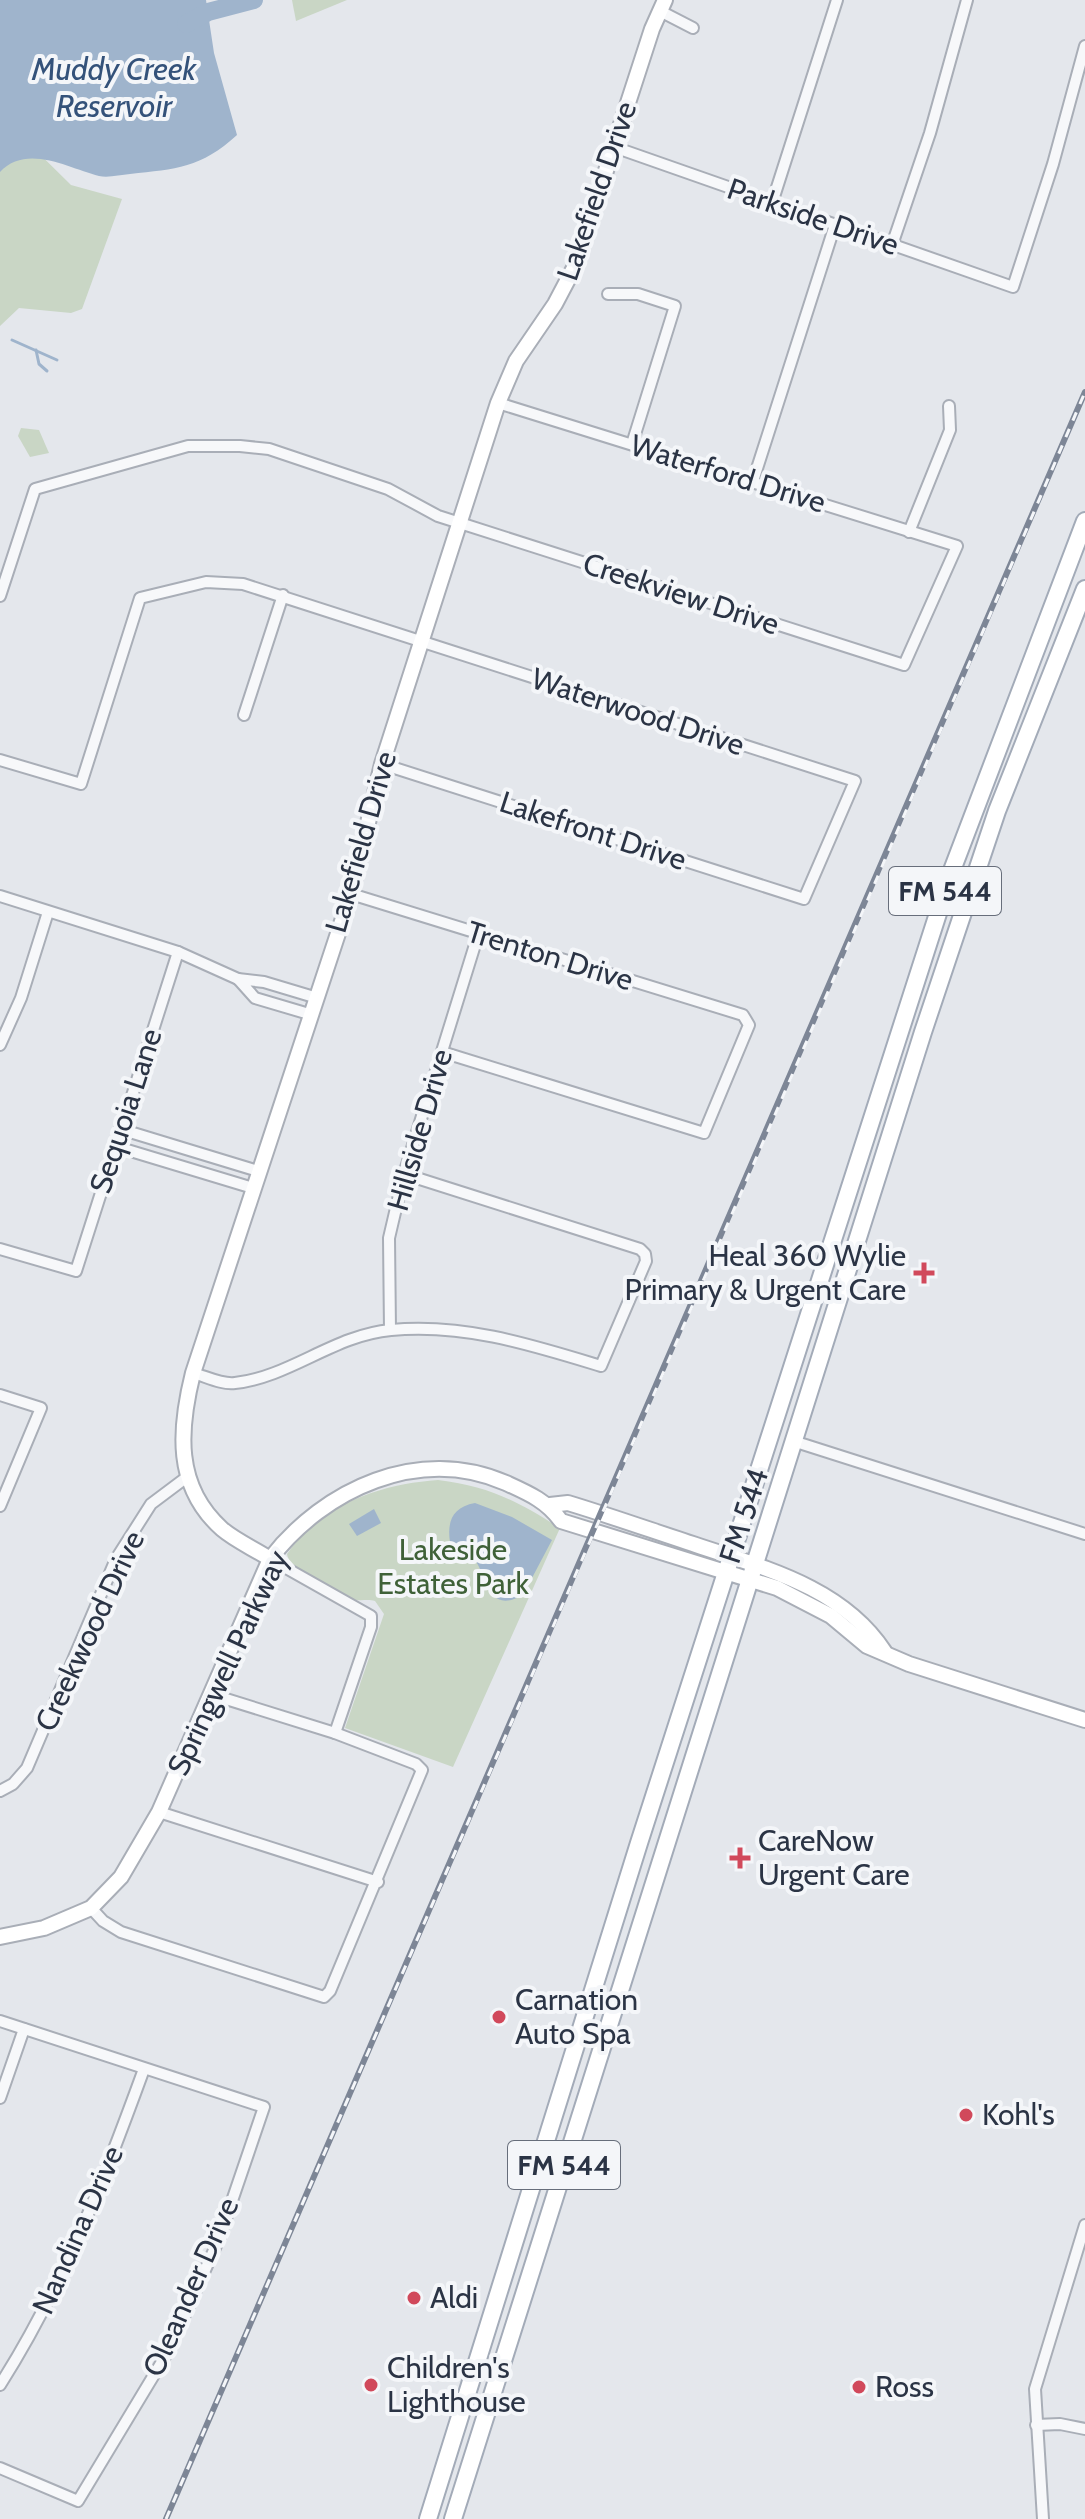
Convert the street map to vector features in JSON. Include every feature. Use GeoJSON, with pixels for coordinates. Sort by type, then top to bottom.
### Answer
{"type":"FeatureCollection","features":[{"type":"Feature","properties":{"kind":"main road","name":"FM 544"},"geometry":{"type":"LineString","coordinates":[[428,2519],[809,1310],[951,873],[1085,521]]}},
{"type":"Feature","properties":{"kind":"main road","name":"FM 544"},"geometry":{"type":"LineString","coordinates":[[453,2519],[750,1572],[997,811],[1085,589]]}},
{"type":"Feature","properties":{"kind":"main road"},"geometry":{"type":"LineString","coordinates":[[1046,687],[1039,681],[1039,668],[1052,629],[1053,608]]}},
{"type":"Feature","properties":{"kind":"main road"},"geometry":{"type":"LineString","coordinates":[[888,1144],[881,1131],[894,1079],[891,1058]]}},
{"type":"Feature","properties":{"kind":"main road"},"geometry":{"type":"LineString","coordinates":[[809,1310],[833,1318]]}},
{"type":"Feature","properties":{"kind":"main road"},"geometry":{"type":"LineString","coordinates":[[658,1786],[682,1793]]}},
{"type":"Feature","properties":{"kind":"main road"},"geometry":{"type":"LineString","coordinates":[[590,2003],[614,2010]]}},
{"type":"Feature","properties":{"kind":"main road"},"geometry":{"type":"LineString","coordinates":[[517,2237],[538,2245]]}},
{"type":"Feature","properties":{"kind":"main road"},"geometry":{"type":"LineString","coordinates":[[443,2471],[466,2478]]}},
{"type":"Feature","properties":{"kind":"street"},"geometry":{"type":"LineString","coordinates":[[772,203],[837,0]]}},
{"type":"Feature","properties":{"kind":"street"},"geometry":{"type":"LineString","coordinates":[[892,245],[930,133],[967,0]]}},
{"type":"Feature","properties":{"kind":"street"},"geometry":{"type":"LineString","coordinates":[[663,6],[693,28]]}},
{"type":"Feature","properties":{"kind":"street","name":"Lakefield Drive"},"geometry":{"type":"LineString","coordinates":[[335,1733],[369,1633],[371,1616],[222,1529],[187,1477],[181,1447],[183,1415],[193,1373],[314,997],[351,894],[382,764],[498,403],[516,361],[555,304],[575,266],[663,6]]}},
{"type":"Feature","properties":{"kind":"street","name":"Parkside Drive"},"geometry":{"type":"LineString","coordinates":[[614,147],[1013,287],[1053,164],[1085,46]]}},
{"type":"Feature","properties":{"kind":"street"},"geometry":{"type":"LineString","coordinates":[[753,481],[835,225]]}},
{"type":"Feature","properties":{"kind":"street"},"geometry":{"type":"LineString","coordinates":[[608,294],[638,294],[675,306],[632,444]]}},
{"type":"Feature","properties":{"kind":"street","name":"Waterford Drive"},"geometry":{"type":"LineString","coordinates":[[498,403],[957,546]]}},
{"type":"Feature","properties":{"kind":"street"},"geometry":{"type":"LineString","coordinates":[[909,532],[950,430],[949,406]]}},
{"type":"Feature","properties":{"kind":"street","name":"Creekview Drive"},"geometry":{"type":"LineString","coordinates":[[0,596],[35,489],[188,446],[269,449],[388,489],[438,516],[904,665],[957,546]]}},
{"type":"Feature","properties":{"kind":"street","name":"Waterwood Drive"},"geometry":{"type":"LineString","coordinates":[[0,760],[81,784],[140,598],[206,582],[243,584],[283,595],[420,644],[855,781],[804,899]]}},
{"type":"Feature","properties":{"kind":"street"},"geometry":{"type":"LineString","coordinates":[[244,715],[283,595]]}},
{"type":"Feature","properties":{"kind":"street","name":"Lakefront Drive"},"geometry":{"type":"LineString","coordinates":[[382,764],[804,899]]}},
{"type":"Feature","properties":{"kind":"street","name":"Trenton Drive"},"geometry":{"type":"LineString","coordinates":[[351,894],[743,1015],[749,1025],[704,1133],[442,1052]]}},
{"type":"Feature","properties":{"kind":"street"},"geometry":{"type":"LineString","coordinates":[[0,896],[178,952],[238,979],[264,982],[314,997]]}},
{"type":"Feature","properties":{"kind":"street"},"geometry":{"type":"LineString","coordinates":[[0,1045],[21,998],[48,912]]}},
{"type":"Feature","properties":{"kind":"street","name":"Hillside Drive"},"geometry":{"type":"LineString","coordinates":[[390,1330],[389,1238],[404,1174],[478,935]]}},
{"type":"Feature","properties":{"kind":"street","name":"Sequoia Lane"},"geometry":{"type":"LineString","coordinates":[[0,1249],[76,1271],[178,952]]}},
{"type":"Feature","properties":{"kind":"street"},"geometry":{"type":"LineString","coordinates":[[238,979],[255,998],[309,1014]]}},
{"type":"Feature","properties":{"kind":"street"},"geometry":{"type":"LineString","coordinates":[[120,1129],[258,1171]]}},
{"type":"Feature","properties":{"kind":"street"},"geometry":{"type":"LineString","coordinates":[[114,1146],[253,1188]]}},
{"type":"Feature","properties":{"kind":"street"},"geometry":{"type":"LineString","coordinates":[[193,1373],[232,1384],[261,1377],[344,1340],[390,1330],[498,1335],[601,1366],[646,1261],[640,1249],[404,1174]]}},
{"type":"Feature","properties":{"kind":"street"},"geometry":{"type":"LineString","coordinates":[[0,1395],[41,1408],[0,1506]]}},
{"type":"Feature","properties":{"kind":"street"},"geometry":{"type":"LineString","coordinates":[[793,1441],[1085,1534]]}},
{"type":"Feature","properties":{"kind":"street","name":"Springwell Parkway"},"geometry":{"type":"LineString","coordinates":[[0,1937],[44,1928],[91,1908],[121,1877],[159,1812],[270,1559],[294,1530],[333,1499],[392,1475],[441,1470],[479,1474],[550,1505],[568,1503],[626,1522],[728,1565]]}},
{"type":"Feature","properties":{"kind":"street","name":"Creekwood Drive"},"geometry":{"type":"LineString","coordinates":[[0,1791],[13,1784],[27,1768],[116,1559],[151,1504],[187,1477]]}},
{"type":"Feature","properties":{"kind":"street","name":"Springwell Parkway"},"geometry":{"type":"LineString","coordinates":[[550,1505],[561,1521],[620,1540],[728,1565],[820,1592],[875,1637],[884,1651],[909,1664],[1085,1720]]}},
{"type":"Feature","properties":{"kind":"street"},"geometry":{"type":"LineString","coordinates":[[620,1540],[626,1522]]}},
{"type":"Feature","properties":{"kind":"street"},"geometry":{"type":"LineString","coordinates":[[91,1908],[103,1921],[121,1932],[324,1997],[378,1882],[422,1770],[416,1764],[335,1733],[210,1694]]}},
{"type":"Feature","properties":{"kind":"street"},"geometry":{"type":"LineString","coordinates":[[159,1812],[378,1882]]}},
{"type":"Feature","properties":{"kind":"street"},"geometry":{"type":"LineString","coordinates":[[0,2021],[144,2069]]}},
{"type":"Feature","properties":{"kind":"street"},"geometry":{"type":"LineString","coordinates":[[0,2098],[24,2029]]}},
{"type":"Feature","properties":{"kind":"street","name":"Oleander Drive"},"geometry":{"type":"LineString","coordinates":[[0,2468],[78,2501],[169,2350],[219,2239],[264,2107],[144,2069]]}},
{"type":"Feature","properties":{"kind":"street","name":"Nandina Drive"},"geometry":{"type":"LineString","coordinates":[[0,2385],[31,2336],[94,2209],[144,2069]]}},
{"type":"Feature","properties":{"kind":"street"},"geometry":{"type":"LineString","coordinates":[[1043,2519],[1036,2383],[1085,2225]]}},
{"type":"Feature","properties":{"kind":"street"},"geometry":{"type":"LineString","coordinates":[[1036,2425],[1060,2424],[1085,2429]]}},
{"type":"Feature","properties":{"kind":"green space"},"geometry":{"type":"Polygon","coordinates":[[[292,0],[347,0],[296,21],[292,0]]]}},
{"type":"Feature","properties":{"kind":"green space"},"geometry":{"type":"Polygon","coordinates":[[[0,115],[71,185],[122,199],[82,309],[71,313],[19,308],[0,326],[0,115]]]}},
{"type":"Feature","properties":{"kind":"green space"},"geometry":{"type":"Polygon","coordinates":[[[21,428],[39,430],[49,453],[30,457],[18,436],[21,428]]]}},
{"type":"Feature","properties":{"kind":"green space","name":"Lakeside Estates Park"},"geometry":{"type":"Polygon","coordinates":[[[438,1480],[473,1486],[502,1496],[560,1528],[453,1767],[345,1728],[384,1614],[375,1601],[348,1598],[327,1589],[296,1568],[287,1554],[317,1522],[354,1500],[395,1486],[438,1480]]]}},
{"type":"Feature","properties":{"kind":"water","name":"Muddy Creek Reservoir"},"geometry":{"type":"Polygon","coordinates":[[[0,0],[206,0],[214,53],[237,135],[199,161],[161,170],[103,177],[49,160],[23,159],[0,172],[0,0]]]}},
{"type":"Feature","properties":{"kind":"water"},"geometry":{"type":"Polygon","coordinates":[[[475,1503],[512,1517],[552,1540],[523,1595],[511,1600],[494,1596],[472,1556],[450,1542],[449,1528],[453,1516],[461,1508],[475,1503]]]}},
{"type":"Feature","properties":{"kind":"water"},"geometry":{"type":"Polygon","coordinates":[[[374,1509],[381,1523],[357,1536],[349,1524],[374,1509]]]}},
{"type":"Feature","properties":{"kind":"waterway"},"geometry":{"type":"LineString","coordinates":[[186,24],[208,12],[254,0]]}},
{"type":"Feature","properties":{"kind":"waterway"},"geometry":{"type":"LineString","coordinates":[[12,340],[57,360]]}},
{"type":"Feature","properties":{"kind":"waterway"},"geometry":{"type":"LineString","coordinates":[[36,350],[39,364],[47,371]]}},
{"type":"Feature","properties":{"kind":"railway"},"geometry":{"type":"LineString","coordinates":[[166,2519],[1085,392]]}},
{"type":"Feature","properties":{"kind":"place","name":"Heal 360 Wylie Primary & Urgent Care"},"geometry":{"type":"Point","coordinates":[924,1273]}},
{"type":"Feature","properties":{"kind":"place","name":"CareNow Urgent Care"},"geometry":{"type":"Point","coordinates":[740,1858]}},
{"type":"Feature","properties":{"kind":"place","name":"Carnation Auto Spa"},"geometry":{"type":"Point","coordinates":[499,2017]}},
{"type":"Feature","properties":{"kind":"place","name":"Kohl's"},"geometry":{"type":"Point","coordinates":[966,2115]}},
{"type":"Feature","properties":{"kind":"place","name":"Aldi"},"geometry":{"type":"Point","coordinates":[414,2298]}},
{"type":"Feature","properties":{"kind":"place","name":"Children's Lighthouse"},"geometry":{"type":"Point","coordinates":[371,2385]}},
{"type":"Feature","properties":{"kind":"place","name":"Ross"},"geometry":{"type":"Point","coordinates":[859,2387]}}]}
